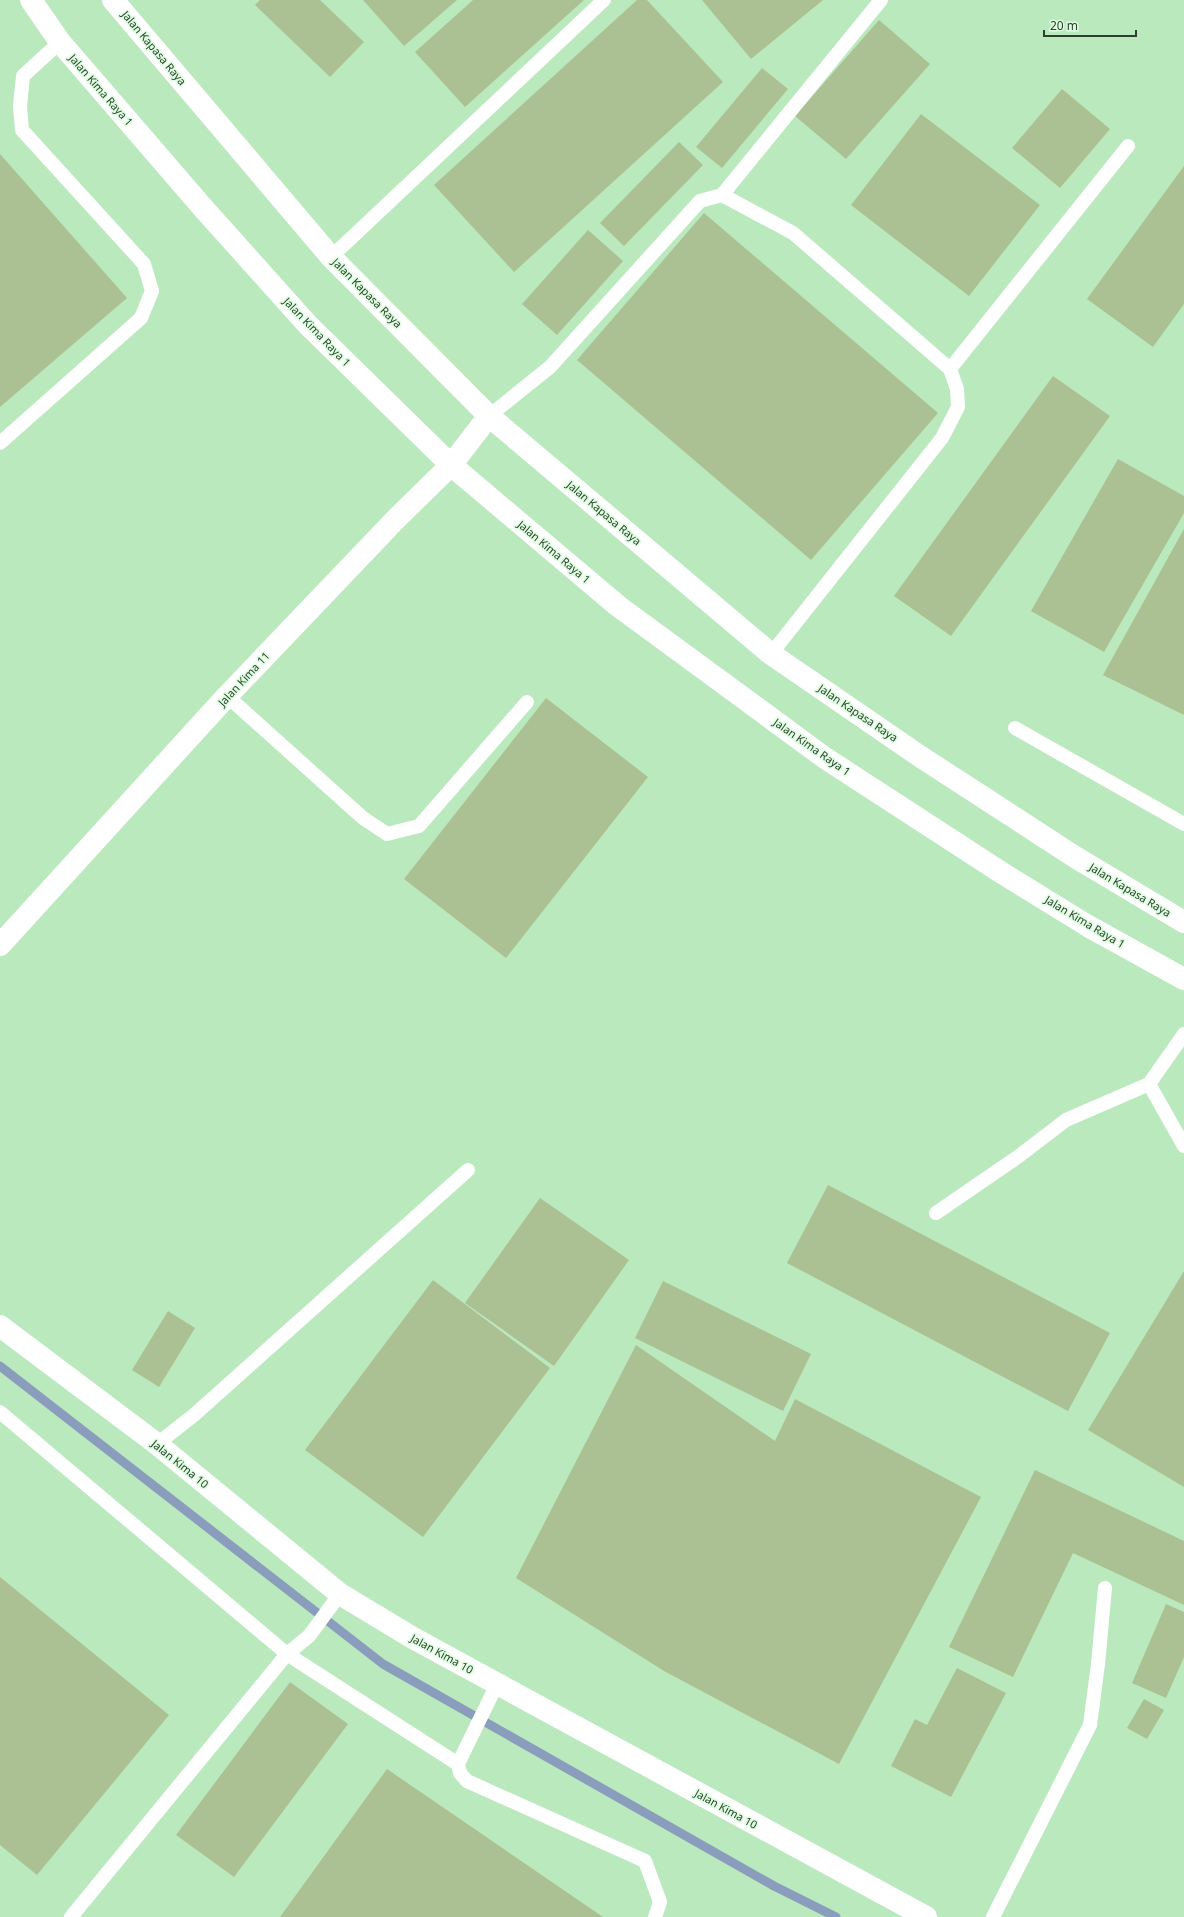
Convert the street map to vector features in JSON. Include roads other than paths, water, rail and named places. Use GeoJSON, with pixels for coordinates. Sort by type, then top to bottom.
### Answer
{"type":"FeatureCollection","features":[{"type":"Feature","properties":{"kind":"main road","name":"Jalan Kima Raya 1"},"geometry":{"type":"LineString","coordinates":[[31,0],[60,42],[204,209],[308,324],[451,465],[618,606],[825,758],[1002,873],[1082,922],[1184,979]]}},
{"type":"Feature","properties":{"kind":"main road","name":"Jalan Kapasa Raya"},"geometry":{"type":"LineString","coordinates":[[113,0],[331,257],[489,416],[771,654],[921,757],[1075,857],[1184,922]]}},
{"type":"Feature","properties":{"kind":"main road","name":"Jalan Kima 11"},"geometry":{"type":"LineString","coordinates":[[0,945],[228,696],[395,520],[451,465],[489,416]]}},
{"type":"Feature","properties":{"kind":"main road","name":"Jalan Kima 10"},"geometry":{"type":"LineString","coordinates":[[0,1326],[157,1444],[340,1594],[413,1638],[926,1917]]}},
{"type":"Feature","properties":{"kind":"lane"},"geometry":{"type":"LineString","coordinates":[[331,257],[604,0]]}},
{"type":"Feature","properties":{"kind":"lane"},"geometry":{"type":"LineString","coordinates":[[489,416],[550,367],[700,202],[722,195],[881,0]]}},
{"type":"Feature","properties":{"kind":"lane"},"geometry":{"type":"LineString","coordinates":[[0,443],[141,318],[152,292],[144,264],[22,130],[20,106],[23,76],[60,42]]}},
{"type":"Feature","properties":{"kind":"lane"},"geometry":{"type":"LineString","coordinates":[[950,369],[1128,146]]}},
{"type":"Feature","properties":{"kind":"lane"},"geometry":{"type":"LineString","coordinates":[[722,195],[793,234],[950,369],[957,389],[958,407],[942,438],[771,654]]}},
{"type":"Feature","properties":{"kind":"lane"},"geometry":{"type":"LineString","coordinates":[[228,696],[363,818],[387,834],[419,826],[527,702]]}},
{"type":"Feature","properties":{"kind":"lane"},"geometry":{"type":"LineString","coordinates":[[1015,728],[1184,824]]}},
{"type":"Feature","properties":{"kind":"lane"},"geometry":{"type":"LineString","coordinates":[[936,1213],[1019,1156],[1066,1120],[1149,1084],[1184,1034]]}},
{"type":"Feature","properties":{"kind":"lane"},"geometry":{"type":"LineString","coordinates":[[1149,1084],[1184,1146]]}},
{"type":"Feature","properties":{"kind":"lane"},"geometry":{"type":"LineString","coordinates":[[157,1444],[200,1410],[468,1170]]}},
{"type":"Feature","properties":{"kind":"lane"},"geometry":{"type":"LineString","coordinates":[[0,1412],[287,1654],[458,1764]]}},
{"type":"Feature","properties":{"kind":"lane"},"geometry":{"type":"LineString","coordinates":[[993,1917],[1090,1725],[1098,1664],[1105,1588]]}},
{"type":"Feature","properties":{"kind":"lane"},"geometry":{"type":"LineString","coordinates":[[71,1917],[287,1654],[309,1636],[340,1594]]}},
{"type":"Feature","properties":{"kind":"lane"},"geometry":{"type":"LineString","coordinates":[[497,1684],[484,1707],[458,1764],[460,1773],[467,1781],[644,1861],[660,1902],[655,1917]]}},
{"type":"Feature","properties":{"kind":"waterway"},"geometry":{"type":"LineString","coordinates":[[0,1366],[383,1664],[774,1886],[836,1917]]}}]}
